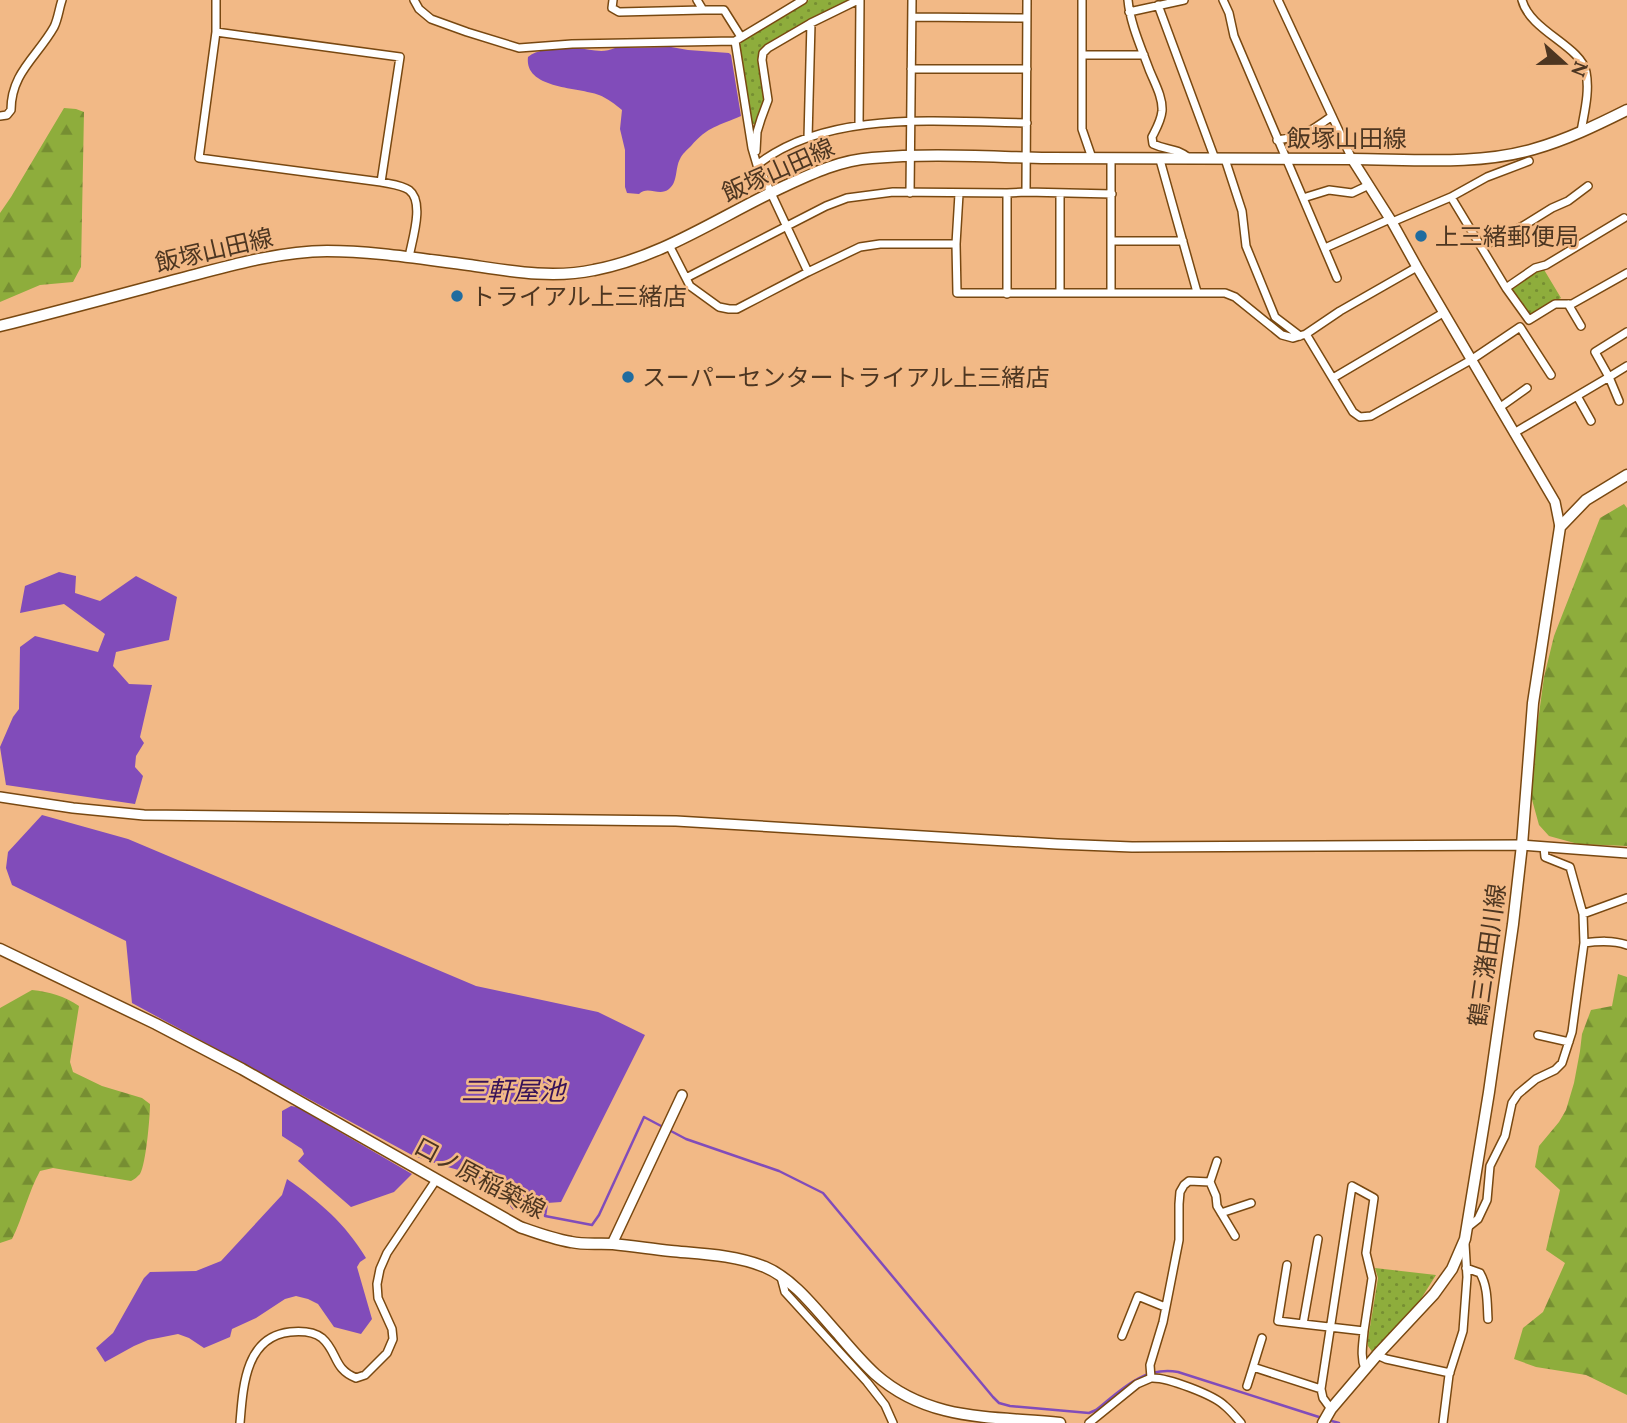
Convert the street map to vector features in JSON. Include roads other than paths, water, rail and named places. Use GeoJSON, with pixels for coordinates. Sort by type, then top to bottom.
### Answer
{"type":"FeatureCollection","features":[{"type":"Feature","properties":{"kind":"main road","name":"飯塚山田線"},"geometry":{"type":"LineString","coordinates":[[0,326],[228,266],[295,253],[360,252],[518,272],[555,274],[592,271],[669,245],[813,173],[864,158],[910,155],[1160,160],[1478,159],[1532,150],[1581,132],[1627,110]]}},
{"type":"Feature","properties":{"kind":"main road"},"geometry":{"type":"LineString","coordinates":[[1560,527],[1586,500],[1627,475]]}},
{"type":"Feature","properties":{"kind":"main road","name":"鶴三潴田川線"},"geometry":{"type":"LineString","coordinates":[[1323,1423],[1331,1409],[1365,1369],[1434,1294],[1452,1269],[1465,1239],[1512,936],[1533,703],[1560,527]]}},
{"type":"Feature","properties":{"kind":"main road","name":"口ノ原稲築線"},"geometry":{"type":"LineString","coordinates":[[0,949],[156,1024],[242,1069],[520,1227],[573,1243],[612,1244],[739,1259],[767,1268],[805,1297],[874,1373],[911,1399],[969,1416],[1060,1423]]}},
{"type":"Feature","properties":{"kind":"street"},"geometry":{"type":"LineString","coordinates":[[0,116],[7,115],[11,110],[11,99],[18,78],[55,25],[62,0]]}},
{"type":"Feature","properties":{"kind":"street"},"geometry":{"type":"LineString","coordinates":[[216,0],[216,32],[199,158],[381,182],[411,191],[417,202],[417,217],[409,257]]}},
{"type":"Feature","properties":{"kind":"street"},"geometry":{"type":"LineString","coordinates":[[414,0],[419,9],[431,19],[519,48],[738,39],[803,0]]}},
{"type":"Feature","properties":{"kind":"street"},"geometry":{"type":"LineString","coordinates":[[613,0],[612,8],[619,12],[724,10]]}},
{"type":"Feature","properties":{"kind":"street"},"geometry":{"type":"LineString","coordinates":[[697,0],[703,10]]}},
{"type":"Feature","properties":{"kind":"street"},"geometry":{"type":"LineString","coordinates":[[718,0],[738,39],[752,148],[757,165],[808,272]]}},
{"type":"Feature","properties":{"kind":"street"},"geometry":{"type":"LineString","coordinates":[[757,165],[758,132],[768,100],[763,53],[811,23],[859,0],[859,125]]}},
{"type":"Feature","properties":{"kind":"street"},"geometry":{"type":"LineString","coordinates":[[910,192],[912,0]]}},
{"type":"Feature","properties":{"kind":"street"},"geometry":{"type":"LineString","coordinates":[[1026,192],[1027,0]]}},
{"type":"Feature","properties":{"kind":"street"},"geometry":{"type":"LineString","coordinates":[[1082,0],[1082,129],[1092,158]]}},
{"type":"Feature","properties":{"kind":"street"},"geometry":{"type":"LineString","coordinates":[[1128,0],[1129,12],[1159,93],[1162,110],[1152,137],[1153,144],[1179,150],[1191,159]]}},
{"type":"Feature","properties":{"kind":"street"},"geometry":{"type":"LineString","coordinates":[[1129,12],[1184,0]]}},
{"type":"Feature","properties":{"kind":"street"},"geometry":{"type":"LineString","coordinates":[[1223,0],[1234,36],[1337,278]]}},
{"type":"Feature","properties":{"kind":"street"},"geometry":{"type":"LineString","coordinates":[[1278,0],[1352,159],[1555,502],[1560,527]]}},
{"type":"Feature","properties":{"kind":"street"},"geometry":{"type":"LineString","coordinates":[[1522,0],[1527,14],[1578,57],[1586,69],[1588,87],[1581,132]]}},
{"type":"Feature","properties":{"kind":"street"},"geometry":{"type":"LineString","coordinates":[[1158,5],[1242,211],[1246,246],[1275,317],[1303,335],[1353,412],[1360,417],[1371,416],[1471,360],[1520,327],[1551,375]]}},
{"type":"Feature","properties":{"kind":"street"},"geometry":{"type":"LineString","coordinates":[[912,17],[1026,18]]}},
{"type":"Feature","properties":{"kind":"street"},"geometry":{"type":"LineString","coordinates":[[808,138],[811,23]]}},
{"type":"Feature","properties":{"kind":"street"},"geometry":{"type":"LineString","coordinates":[[216,32],[400,57],[381,182]]}},
{"type":"Feature","properties":{"kind":"street"},"geometry":{"type":"LineString","coordinates":[[1082,55],[1144,55]]}},
{"type":"Feature","properties":{"kind":"street"},"geometry":{"type":"LineString","coordinates":[[911,69],[1027,69]]}},
{"type":"Feature","properties":{"kind":"street"},"geometry":{"type":"LineString","coordinates":[[1277,140],[1298,137],[1332,116]]}},
{"type":"Feature","properties":{"kind":"street"},"geometry":{"type":"LineString","coordinates":[[757,165],[777,152],[808,138],[859,125],[911,121],[1027,123]]}},
{"type":"Feature","properties":{"kind":"street"},"geometry":{"type":"LineString","coordinates":[[1111,158],[1111,293]]}},
{"type":"Feature","properties":{"kind":"street"},"geometry":{"type":"LineString","coordinates":[[1160,160],[1196,292]]}},
{"type":"Feature","properties":{"kind":"street"},"geometry":{"type":"LineString","coordinates":[[1325,248],[1451,197],[1487,177],[1529,161]]}},
{"type":"Feature","properties":{"kind":"street"},"geometry":{"type":"LineString","coordinates":[[1303,198],[1329,190],[1352,193],[1369,185]]}},
{"type":"Feature","properties":{"kind":"street"},"geometry":{"type":"LineString","coordinates":[[1481,247],[1568,201],[1588,186]]}},
{"type":"Feature","properties":{"kind":"street"},"geometry":{"type":"LineString","coordinates":[[686,278],[826,206],[847,198],[893,192],[1111,194]]}},
{"type":"Feature","properties":{"kind":"street"},"geometry":{"type":"LineString","coordinates":[[1007,193],[1007,294]]}},
{"type":"Feature","properties":{"kind":"street"},"geometry":{"type":"LineString","coordinates":[[1060,193],[1060,293]]}},
{"type":"Feature","properties":{"kind":"street"},"geometry":{"type":"LineString","coordinates":[[959,194],[957,293],[1225,293],[1235,297],[1282,335],[1293,338],[1303,335],[1417,267]]}},
{"type":"Feature","properties":{"kind":"street"},"geometry":{"type":"LineString","coordinates":[[1451,197],[1506,288],[1529,320],[1555,304],[1573,304],[1627,273]]}},
{"type":"Feature","properties":{"kind":"street"},"geometry":{"type":"LineString","coordinates":[[1506,288],[1535,268],[1546,265],[1624,218]]}},
{"type":"Feature","properties":{"kind":"street"},"geometry":{"type":"LineString","coordinates":[[1111,241],[1182,240]]}},
{"type":"Feature","properties":{"kind":"street"},"geometry":{"type":"LineString","coordinates":[[669,245],[690,286],[719,307],[737,309],[860,247],[880,244],[956,244]]}},
{"type":"Feature","properties":{"kind":"street"},"geometry":{"type":"LineString","coordinates":[[1568,304],[1581,326]]}},
{"type":"Feature","properties":{"kind":"street"},"geometry":{"type":"LineString","coordinates":[[1333,378],[1443,313]]}},
{"type":"Feature","properties":{"kind":"street"},"geometry":{"type":"LineString","coordinates":[[1619,401],[1595,352],[1627,332]]}},
{"type":"Feature","properties":{"kind":"street"},"geometry":{"type":"LineString","coordinates":[[1514,433],[1627,366]]}},
{"type":"Feature","properties":{"kind":"street"},"geometry":{"type":"LineString","coordinates":[[1499,408],[1527,388]]}},
{"type":"Feature","properties":{"kind":"street"},"geometry":{"type":"LineString","coordinates":[[1577,396],[1591,421]]}},
{"type":"Feature","properties":{"kind":"street"},"geometry":{"type":"LineString","coordinates":[[0,797],[144,815],[677,821],[1120,846],[1522,845],[1627,853]]}},
{"type":"Feature","properties":{"kind":"street"},"geometry":{"type":"LineString","coordinates":[[1468,1227],[1478,1219],[1487,1200],[1490,1166],[1505,1136],[1512,1103],[1518,1094],[1536,1079],[1555,1070],[1562,1063],[1572,1032],[1584,943],[1583,914],[1570,867],[1545,857],[1544,847]]}},
{"type":"Feature","properties":{"kind":"street"},"geometry":{"type":"LineString","coordinates":[[1583,914],[1627,898]]}},
{"type":"Feature","properties":{"kind":"street"},"geometry":{"type":"LineString","coordinates":[[1584,943],[1603,941],[1627,945]]}},
{"type":"Feature","properties":{"kind":"street"},"geometry":{"type":"LineString","coordinates":[[1538,1035],[1569,1042]]}},
{"type":"Feature","properties":{"kind":"street"},"geometry":{"type":"LineString","coordinates":[[612,1244],[682,1095]]}},
{"type":"Feature","properties":{"kind":"street"},"geometry":{"type":"LineString","coordinates":[[1217,1161],[1210,1182],[1217,1206],[1235,1236]]}},
{"type":"Feature","properties":{"kind":"street"},"geometry":{"type":"LineString","coordinates":[[240,1423],[242,1398],[253,1355],[268,1338],[295,1331],[309,1332],[321,1338],[340,1368],[356,1378],[365,1375],[387,1353],[393,1339],[392,1329],[378,1298],[380,1269],[387,1253],[436,1180]]}},
{"type":"Feature","properties":{"kind":"street"},"geometry":{"type":"LineString","coordinates":[[1152,1378],[1150,1365],[1163,1322],[1179,1240],[1180,1192],[1189,1181],[1210,1182]]}},
{"type":"Feature","properties":{"kind":"street"},"geometry":{"type":"LineString","coordinates":[[1331,1409],[1323,1398],[1321,1389],[1352,1186],[1374,1198],[1366,1253],[1372,1279],[1362,1354],[1365,1369]]}},
{"type":"Feature","properties":{"kind":"street"},"geometry":{"type":"LineString","coordinates":[[1221,1213],[1251,1203]]}},
{"type":"Feature","properties":{"kind":"street"},"geometry":{"type":"LineString","coordinates":[[1303,1324],[1318,1239]]}},
{"type":"Feature","properties":{"kind":"street"},"geometry":{"type":"LineString","coordinates":[[1443,1423],[1450,1373],[1463,1331],[1465,1239]]}},
{"type":"Feature","properties":{"kind":"street"},"geometry":{"type":"LineString","coordinates":[[1287,1265],[1278,1321],[1364,1331]]}},
{"type":"Feature","properties":{"kind":"street"},"geometry":{"type":"LineString","coordinates":[[1466,1268],[1480,1273],[1483,1279],[1488,1319]]}},
{"type":"Feature","properties":{"kind":"street"},"geometry":{"type":"LineString","coordinates":[[781,1277],[785,1292],[867,1382],[885,1405],[893,1423]]}},
{"type":"Feature","properties":{"kind":"street"},"geometry":{"type":"LineString","coordinates":[[1122,1336],[1138,1296],[1166,1307]]}},
{"type":"Feature","properties":{"kind":"street"},"geometry":{"type":"LineString","coordinates":[[1247,1385],[1262,1338]]}},
{"type":"Feature","properties":{"kind":"street"},"geometry":{"type":"LineString","coordinates":[[1377,1356],[1450,1373]]}},
{"type":"Feature","properties":{"kind":"street"},"geometry":{"type":"LineString","coordinates":[[1252,1367],[1321,1389]]}},
{"type":"Feature","properties":{"kind":"street"},"geometry":{"type":"LineString","coordinates":[[1089,1423],[1137,1384],[1152,1378],[1164,1379],[1214,1398],[1241,1423]]}},
{"type":"Feature","properties":{"kind":"water"},"geometry":{"type":"Polygon","coordinates":[[[671,47],[729,53],[741,116],[714,127],[697,139],[681,157],[674,183],[669,189],[661,192],[627,193],[625,150],[620,129],[622,110],[599,95],[543,81],[534,75],[529,67],[528,57],[544,50],[558,48],[601,51],[615,48],[671,47]]]}},
{"type":"Feature","properties":{"kind":"water"},"geometry":{"type":"Polygon","coordinates":[[[59,572],[76,576],[75,593],[100,601],[136,576],[177,597],[169,640],[116,652],[113,666],[129,684],[152,685],[140,737],[144,743],[136,756],[135,767],[143,776],[135,804],[6,785],[0,747],[19,709],[20,647],[35,636],[98,652],[105,634],[64,604],[20,613],[25,586],[59,572]]]}},
{"type":"Feature","properties":{"kind":"water","name":"三軒屋池"},"geometry":{"type":"Polygon","coordinates":[[[42,815],[128,839],[476,986],[598,1012],[645,1035],[561,1202],[520,1200],[513,1210],[495,1187],[462,1171],[410,1154],[132,1003],[126,941],[12,885],[6,868],[8,852],[42,815]]]}},
{"type":"Feature","properties":{"kind":"water"},"geometry":{"type":"Polygon","coordinates":[[[291,1106],[412,1174],[394,1192],[351,1207],[298,1161],[304,1154],[302,1149],[282,1136],[282,1111],[291,1106]]]}},
{"type":"Feature","properties":{"kind":"water"},"geometry":{"type":"Polygon","coordinates":[[[287,1179],[331,1214],[366,1258],[357,1267],[372,1319],[361,1334],[334,1327],[318,1304],[296,1296],[285,1299],[256,1318],[232,1329],[230,1337],[204,1348],[178,1334],[148,1340],[105,1362],[96,1348],[113,1333],[144,1278],[150,1272],[196,1271],[221,1261],[282,1195],[287,1179]]]}},
{"type":"Feature","properties":{"kind":"waterway"},"geometry":{"type":"LineString","coordinates":[[547,1203],[545,1216],[592,1225],[644,1117],[663,1127]]}},
{"type":"Feature","properties":{"kind":"waterway"},"geometry":{"type":"LineString","coordinates":[[669,1130],[686,1139],[779,1171],[823,1193],[999,1403],[1089,1413],[1133,1381],[1165,1371],[1178,1372],[1322,1418]]}},
{"type":"Feature","properties":{"kind":"waterway"},"geometry":{"type":"LineString","coordinates":[[1328,1420],[1339,1423]]}},
{"type":"Feature","properties":{"kind":"place","name":"上三緒郵便局"},"geometry":{"type":"Point","coordinates":[1421,236]}},
{"type":"Feature","properties":{"kind":"place","name":"トライアル上三緒店"},"geometry":{"type":"Point","coordinates":[457,296]}},
{"type":"Feature","properties":{"kind":"place","name":"スーパーセンタートライアル上三緒店"},"geometry":{"type":"Point","coordinates":[628,377]}}]}
